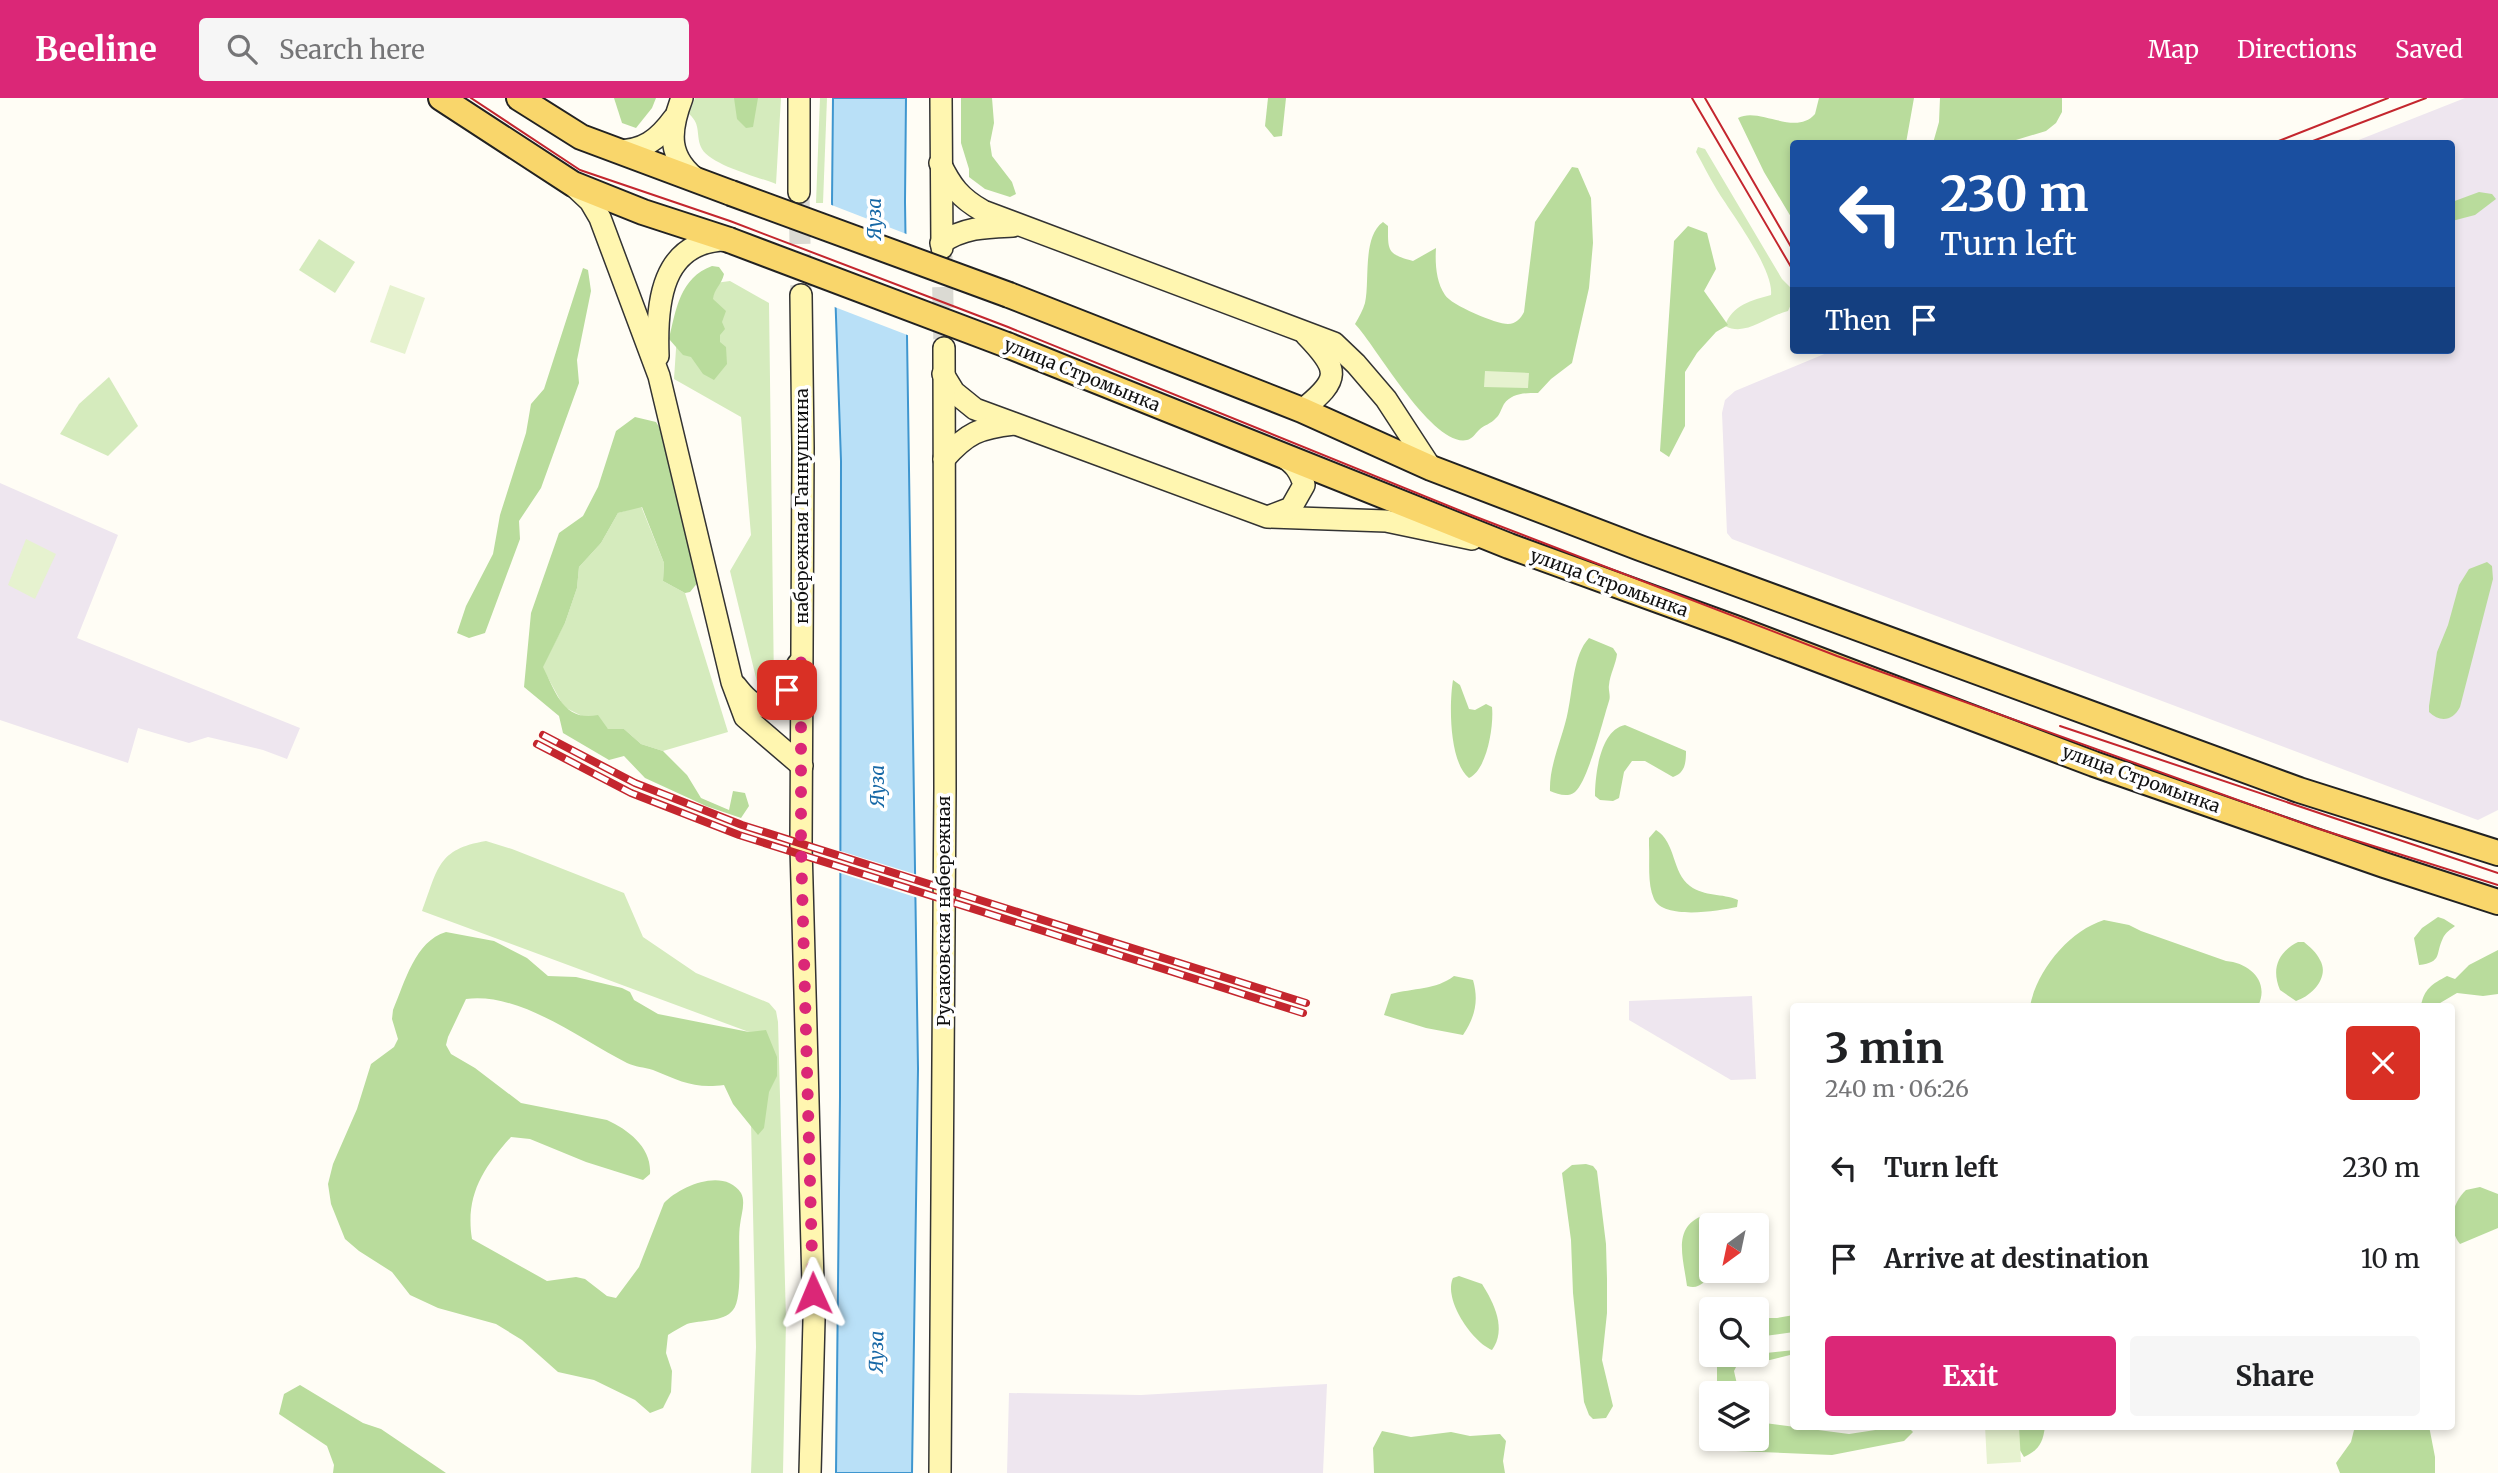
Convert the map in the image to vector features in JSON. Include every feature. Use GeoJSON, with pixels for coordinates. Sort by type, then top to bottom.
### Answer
{"type":"FeatureCollection","features":[{"type":"Feature","properties":{"kind":"main road","name":"улица Стромынка"},"geometry":{"type":"LineString","coordinates":[[441,98],[573,184],[643,212],[729,240],[1007,345],[1509,546],[2094,764],[2498,902]]}},
{"type":"Feature","properties":{"kind":"main road"},"geometry":{"type":"LineString","coordinates":[[519,98],[559,125],[613,151],[1009,295],[1302,410],[1431,468],[2299,790],[2498,853]]}},
{"type":"Feature","properties":{"kind":"main road"},"geometry":{"type":"LineString","coordinates":[[681,98],[674,118],[672,142],[687,173],[701,182]]}},
{"type":"Feature","properties":{"kind":"main road"},"geometry":{"type":"LineString","coordinates":[[799,98],[799,192]]}},
{"type":"Feature","properties":{"kind":"main road"},"geometry":{"type":"LineString","coordinates":[[941,98],[942,245],[953,235],[977,228],[1022,226]]}},
{"type":"Feature","properties":{"kind":"main road"},"geometry":{"type":"LineString","coordinates":[[613,151],[632,151],[649,145],[660,137],[674,118]]}},
{"type":"Feature","properties":{"kind":"main road"},"geometry":{"type":"LineString","coordinates":[[940,163],[951,186],[971,204],[1022,226],[1334,343],[1386,399],[1431,468]]}},
{"type":"Feature","properties":{"kind":"main road"},"geometry":{"type":"LineString","coordinates":[[573,184],[590,201],[600,218],[659,376],[732,682],[745,717],[802,766]]}},
{"type":"Feature","properties":{"kind":"main road"},"geometry":{"type":"LineString","coordinates":[[659,376],[657,342],[660,304],[664,285],[672,269],[684,252],[696,244],[711,240],[729,240]]}},
{"type":"Feature","properties":{"kind":"main road","name":"набережная Ганнушкина"},"geometry":{"type":"LineString","coordinates":[[801,295],[801,847],[814,1320],[810,1473]]}},
{"type":"Feature","properties":{"kind":"main road"},"geometry":{"type":"LineString","coordinates":[[1302,331],[1329,361],[1332,371],[1327,388],[1302,410]]}},
{"type":"Feature","properties":{"kind":"main road","name":"Русаковская набережная"},"geometry":{"type":"LineString","coordinates":[[940,1473],[945,802],[944,348]]}},
{"type":"Feature","properties":{"kind":"main road"},"geometry":{"type":"LineString","coordinates":[[943,374],[954,392],[975,409],[1267,517],[1386,522],[1509,546]]}},
{"type":"Feature","properties":{"kind":"main road"},"geometry":{"type":"LineString","coordinates":[[944,459],[968,435],[996,426],[1014,424]]}},
{"type":"Feature","properties":{"kind":"main road"},"geometry":{"type":"LineString","coordinates":[[1267,517],[1291,508],[1304,485],[1293,462],[1277,453]]}},
{"type":"Feature","properties":{"kind":"main road"},"geometry":{"type":"LineString","coordinates":[[732,682],[746,700],[756,705],[779,701],[787,690],[801,656]]}},
{"type":"Feature","properties":{"kind":"shaded area"},"geometry":{"type":"Polygon","coordinates":[[[2465,98],[2498,98],[2498,810],[2475,819],[1732,539],[1727,533],[1722,413],[1725,400],[1735,391],[1824,354],[2455,354],[2455,140],[2359,140],[2465,98]]]}},
{"type":"Feature","properties":{"kind":"shaded area"},"geometry":{"type":"Polygon","coordinates":[[[0,483],[118,535],[77,638],[300,728],[287,759],[263,750],[208,737],[189,743],[138,728],[128,763],[0,720],[0,483]]]}},
{"type":"Feature","properties":{"kind":"shaded area"},"geometry":{"type":"Polygon","coordinates":[[[1752,996],[1756,1079],[1731,1080],[1629,1020],[1629,1001],[1752,996]]]}},
{"type":"Feature","properties":{"kind":"shaded area"},"geometry":{"type":"Polygon","coordinates":[[[1327,1384],[1323,1473],[1007,1473],[1009,1393],[1141,1395],[1327,1384]]]}},
{"type":"Feature","properties":{"kind":"green space"},"geometry":{"type":"Polygon","coordinates":[[[614,98],[656,98],[652,108],[636,128],[622,123],[614,98]]]}},
{"type":"Feature","properties":{"kind":"green space"},"geometry":{"type":"Polygon","coordinates":[[[695,98],[781,98],[776,184],[725,165],[707,155],[700,144],[696,122],[689,114],[695,98]]]}},
{"type":"Feature","properties":{"kind":"green space"},"geometry":{"type":"Polygon","coordinates":[[[734,98],[758,98],[753,127],[746,128],[737,119],[734,98]]]}},
{"type":"Feature","properties":{"kind":"green space"},"geometry":{"type":"Polygon","coordinates":[[[820,98],[827,98],[823,203],[816,203],[820,98]]]}},
{"type":"Feature","properties":{"kind":"green space"},"geometry":{"type":"Polygon","coordinates":[[[961,98],[992,98],[992,156],[1012,182],[1016,194],[1010,197],[985,189],[969,177],[961,143],[961,98]]]}},
{"type":"Feature","properties":{"kind":"green space"},"geometry":{"type":"Polygon","coordinates":[[[1268,98],[1286,98],[1282,136],[1274,137],[1265,126],[1268,98]]]}},
{"type":"Feature","properties":{"kind":"green space"},"geometry":{"type":"Polygon","coordinates":[[[1819,98],[1914,98],[1907,140],[1790,140],[1790,215],[1764,172],[1738,118],[1747,115],[1797,123],[1815,114],[1819,98]]]}},
{"type":"Feature","properties":{"kind":"green space"},"geometry":{"type":"Polygon","coordinates":[[[1940,98],[2062,98],[2062,112],[2056,123],[2046,131],[2016,140],[1934,140],[1939,122],[1940,98]]]}},
{"type":"Feature","properties":{"kind":"green space"},"geometry":{"type":"Polygon","coordinates":[[[1698,147],[1705,149],[1782,279],[1790,287],[1788,311],[1741,329],[1725,326],[1738,308],[1750,301],[1771,295],[1770,284],[1759,256],[1696,152],[1698,147]]]}},
{"type":"Feature","properties":{"kind":"green space"},"geometry":{"type":"Polygon","coordinates":[[[1572,167],[1578,168],[1591,198],[1593,243],[1589,288],[1572,363],[1538,393],[1511,398],[1492,422],[1470,439],[1453,438],[1422,413],[1355,324],[1365,303],[1372,238],[1383,222],[1388,226],[1389,246],[1398,256],[1413,261],[1436,248],[1438,278],[1449,299],[1484,317],[1502,323],[1513,323],[1524,312],[1535,222],[1572,167]]]}},
{"type":"Feature","properties":{"kind":"green space"},"geometry":{"type":"Polygon","coordinates":[[[2479,192],[2492,194],[2496,199],[2475,215],[2455,220],[2455,201],[2479,192]]]}},
{"type":"Feature","properties":{"kind":"green space"},"geometry":{"type":"Polygon","coordinates":[[[1688,226],[1707,233],[1716,269],[1704,291],[1728,325],[1716,332],[1697,353],[1685,372],[1685,426],[1669,457],[1660,451],[1674,241],[1688,226]]]}},
{"type":"Feature","properties":{"kind":"green space"},"geometry":{"type":"Polygon","coordinates":[[[319,239],[355,262],[335,293],[299,270],[319,239]]]}},
{"type":"Feature","properties":{"kind":"green space"},"geometry":{"type":"Polygon","coordinates":[[[712,266],[719,267],[724,274],[713,299],[726,311],[722,322],[725,329],[720,335],[720,342],[726,347],[727,364],[714,380],[703,374],[691,357],[683,355],[669,339],[677,306],[686,286],[701,271],[712,266]]]}},
{"type":"Feature","properties":{"kind":"green space"},"geometry":{"type":"Polygon","coordinates":[[[583,268],[588,270],[591,291],[577,360],[579,383],[541,488],[519,521],[520,539],[485,633],[469,638],[457,633],[466,606],[493,554],[500,515],[526,433],[531,404],[544,389],[583,268]]]}},
{"type":"Feature","properties":{"kind":"green space"},"geometry":{"type":"Polygon","coordinates":[[[730,281],[769,303],[774,686],[765,691],[758,686],[730,571],[751,535],[741,417],[674,379],[677,334],[708,284],[730,281]]]}},
{"type":"Feature","properties":{"kind":"green space"},"geometry":{"type":"Polygon","coordinates":[[[390,285],[425,298],[405,354],[370,342],[390,285]]]}},
{"type":"Feature","properties":{"kind":"green space"},"geometry":{"type":"Polygon","coordinates":[[[1485,371],[1529,373],[1528,388],[1484,387],[1485,371]]]}},
{"type":"Feature","properties":{"kind":"green space"},"geometry":{"type":"Polygon","coordinates":[[[109,377],[138,426],[108,456],[60,434],[79,404],[109,377]]]}},
{"type":"Feature","properties":{"kind":"green space"},"geometry":{"type":"Polygon","coordinates":[[[635,417],[656,422],[667,440],[699,581],[690,592],[685,593],[663,581],[664,563],[642,507],[618,513],[601,543],[579,567],[577,588],[565,623],[543,667],[557,695],[569,710],[586,716],[598,715],[608,729],[624,729],[641,744],[663,751],[687,775],[701,798],[729,810],[733,791],[745,793],[749,806],[741,818],[706,806],[645,778],[624,756],[609,760],[563,733],[559,716],[524,687],[531,613],[559,533],[583,516],[598,487],[616,431],[635,417]]]}},
{"type":"Feature","properties":{"kind":"green space"},"geometry":{"type":"Polygon","coordinates":[[[641,506],[664,563],[663,581],[685,593],[728,732],[663,751],[641,744],[624,729],[608,729],[564,707],[542,667],[565,623],[577,588],[579,567],[601,543],[618,513],[641,506]]]}},
{"type":"Feature","properties":{"kind":"green space"},"geometry":{"type":"Polygon","coordinates":[[[26,539],[56,554],[35,599],[8,585],[26,539]]]}},
{"type":"Feature","properties":{"kind":"green space"},"geometry":{"type":"Polygon","coordinates":[[[2487,562],[2492,566],[2493,579],[2460,707],[2450,718],[2438,718],[2429,712],[2437,652],[2459,585],[2469,569],[2487,562]]]}},
{"type":"Feature","properties":{"kind":"green space"},"geometry":{"type":"Polygon","coordinates":[[[1589,638],[1613,648],[1617,654],[1609,687],[1610,699],[1595,749],[1580,786],[1569,795],[1562,795],[1550,791],[1550,781],[1566,721],[1577,663],[1589,638]]]}},
{"type":"Feature","properties":{"kind":"green space"},"geometry":{"type":"Polygon","coordinates":[[[1453,680],[1460,685],[1469,709],[1475,710],[1486,704],[1492,707],[1492,725],[1485,757],[1469,778],[1462,770],[1454,746],[1451,717],[1453,680]]]}},
{"type":"Feature","properties":{"kind":"green space"},"geometry":{"type":"Polygon","coordinates":[[[1625,725],[1686,751],[1684,767],[1673,777],[1645,761],[1632,761],[1624,772],[1619,798],[1613,801],[1600,800],[1595,796],[1601,754],[1610,735],[1625,725]]]}},
{"type":"Feature","properties":{"kind":"green space"},"geometry":{"type":"Polygon","coordinates":[[[1656,830],[1667,842],[1680,873],[1690,886],[1702,892],[1738,900],[1737,907],[1680,912],[1660,906],[1652,893],[1649,872],[1649,838],[1656,830]]]}},
{"type":"Feature","properties":{"kind":"green space"},"geometry":{"type":"Polygon","coordinates":[[[486,841],[624,893],[643,937],[696,973],[769,1003],[776,1011],[786,1320],[783,1473],[751,1473],[756,1347],[749,1032],[422,911],[436,873],[448,856],[458,849],[486,841]]]}},
{"type":"Feature","properties":{"kind":"green space"},"geometry":{"type":"Polygon","coordinates":[[[2438,917],[2455,926],[2444,936],[2435,959],[2419,965],[2414,938],[2422,928],[2438,917]]]}},
{"type":"Feature","properties":{"kind":"green space"},"geometry":{"type":"Polygon","coordinates":[[[2104,920],[2129,925],[2243,965],[2259,982],[2259,1003],[2031,1003],[2040,979],[2056,954],[2091,925],[2104,920]]]}},
{"type":"Feature","properties":{"kind":"green space"},"geometry":{"type":"Polygon","coordinates":[[[446,932],[494,941],[527,958],[548,976],[576,977],[622,988],[630,992],[634,1000],[658,1014],[749,1032],[766,1030],[777,1057],[777,1076],[769,1092],[764,1128],[758,1135],[733,1104],[724,1085],[695,1085],[630,1064],[549,1019],[507,1003],[466,999],[448,1037],[446,1045],[451,1054],[475,1068],[521,1103],[607,1120],[638,1141],[647,1156],[650,1174],[643,1180],[586,1162],[530,1139],[511,1137],[492,1160],[474,1196],[471,1209],[472,1239],[547,1281],[576,1277],[585,1279],[607,1296],[616,1298],[639,1267],[664,1203],[671,1197],[691,1186],[713,1180],[733,1185],[741,1193],[743,1204],[736,1303],[733,1310],[724,1317],[687,1324],[668,1335],[666,1353],[672,1371],[671,1392],[663,1408],[650,1413],[635,1400],[594,1380],[558,1372],[522,1340],[496,1324],[438,1308],[410,1295],[392,1272],[345,1239],[331,1204],[328,1184],[333,1164],[357,1109],[371,1064],[394,1047],[398,1039],[392,1019],[393,1010],[412,964],[426,944],[446,932]]]}},
{"type":"Feature","properties":{"kind":"green space"},"geometry":{"type":"Polygon","coordinates":[[[2298,942],[2304,942],[2319,957],[2323,973],[2318,985],[2308,995],[2296,1001],[2280,990],[2276,968],[2285,951],[2298,942]]]}},
{"type":"Feature","properties":{"kind":"green space"},"geometry":{"type":"Polygon","coordinates":[[[2498,950],[2498,994],[2483,996],[2457,993],[2440,1003],[2422,1003],[2424,995],[2433,985],[2447,976],[2455,979],[2469,965],[2498,950]]]}},
{"type":"Feature","properties":{"kind":"green space"},"geometry":{"type":"Polygon","coordinates":[[[1454,976],[1473,980],[1475,988],[1475,1009],[1463,1035],[1426,1028],[1384,1015],[1391,994],[1432,986],[1454,976]]]}},
{"type":"Feature","properties":{"kind":"green space"},"geometry":{"type":"Polygon","coordinates":[[[1586,1164],[1597,1171],[1606,1244],[1607,1313],[1602,1360],[1613,1406],[1606,1418],[1593,1419],[1584,1402],[1573,1293],[1571,1240],[1562,1173],[1572,1165],[1586,1164]]]}},
{"type":"Feature","properties":{"kind":"green space"},"geometry":{"type":"Polygon","coordinates":[[[2480,1187],[2498,1194],[2498,1228],[2460,1244],[2455,1236],[2455,1207],[2466,1190],[2480,1187]]]}},
{"type":"Feature","properties":{"kind":"green space"},"geometry":{"type":"Polygon","coordinates":[[[1699,1218],[1699,1283],[1703,1283],[1691,1287],[1687,1286],[1682,1242],[1684,1233],[1699,1218]]]}},
{"type":"Feature","properties":{"kind":"green space"},"geometry":{"type":"Polygon","coordinates":[[[1459,1276],[1482,1284],[1491,1299],[1499,1325],[1492,1350],[1468,1329],[1456,1308],[1451,1287],[1453,1278],[1459,1276]]]}},
{"type":"Feature","properties":{"kind":"green space"},"geometry":{"type":"Polygon","coordinates":[[[1790,1316],[1790,1333],[1769,1335],[1769,1318],[1790,1316]]]}},
{"type":"Feature","properties":{"kind":"green space"},"geometry":{"type":"Polygon","coordinates":[[[1790,1350],[1790,1355],[1770,1360],[1769,1353],[1790,1350]]]}},
{"type":"Feature","properties":{"kind":"green space"},"geometry":{"type":"Polygon","coordinates":[[[1717,1367],[1736,1367],[1736,1381],[1717,1381],[1717,1367]]]}},
{"type":"Feature","properties":{"kind":"green space"},"geometry":{"type":"Polygon","coordinates":[[[300,1385],[363,1423],[381,1429],[446,1473],[333,1473],[334,1465],[327,1446],[279,1414],[284,1394],[300,1385]]]}},
{"type":"Feature","properties":{"kind":"green space"},"geometry":{"type":"Polygon","coordinates":[[[1769,1424],[1790,1426],[1790,1430],[1849,1434],[1875,1430],[1913,1432],[1904,1441],[1832,1455],[1736,1451],[1769,1451],[1769,1424]]]}},
{"type":"Feature","properties":{"kind":"green space"},"geometry":{"type":"Polygon","coordinates":[[[1985,1430],[2019,1430],[2021,1462],[1987,1464],[1985,1430]]]}},
{"type":"Feature","properties":{"kind":"green space"},"geometry":{"type":"Polygon","coordinates":[[[2014,1430],[2044,1430],[2039,1445],[2033,1452],[2024,1457],[2018,1447],[2014,1430]]]}},
{"type":"Feature","properties":{"kind":"green space"},"geometry":{"type":"Polygon","coordinates":[[[2354,1430],[2430,1430],[2435,1473],[2340,1473],[2336,1463],[2351,1442],[2354,1430]]]}},
{"type":"Feature","properties":{"kind":"green space"},"geometry":{"type":"Polygon","coordinates":[[[1382,1431],[1411,1437],[1451,1432],[1470,1436],[1500,1434],[1506,1441],[1503,1461],[1505,1473],[1374,1473],[1373,1448],[1382,1431]]]}},
{"type":"Feature","properties":{"kind":"water","name":"Яуза"},"geometry":{"type":"Polygon","coordinates":[[[833,98],[906,98],[905,202],[918,1069],[912,1473],[836,1473],[840,1097],[841,461],[832,202],[833,98]]]}},
{"type":"Feature","properties":{"kind":"pier"},"geometry":{"type":"Polygon","coordinates":[[[829,204],[909,235],[910,336],[832,306],[829,204]]]}},
{"type":"Feature","properties":{"kind":"pier"},"geometry":{"type":"Polygon","coordinates":[[[837,850],[918,875],[918,898],[837,872],[837,850]]]}},
{"type":"Feature","properties":{"kind":"tunnel"},"geometry":{"type":"LineString","coordinates":[[799,192],[801,295]]}},
{"type":"Feature","properties":{"kind":"tunnel"},"geometry":{"type":"LineString","coordinates":[[942,256],[944,348]]}},
{"type":"Feature","properties":{"kind":"tram line"},"geometry":{"type":"LineString","coordinates":[[471,98],[580,170],[730,221],[1008,327],[1471,515],[1837,656],[2316,828],[2498,885]]}},
{"type":"Feature","properties":{"kind":"tram line"},"geometry":{"type":"LineString","coordinates":[[1692,98],[1790,265]]}},
{"type":"Feature","properties":{"kind":"tram line"},"geometry":{"type":"LineString","coordinates":[[1705,98],[1790,245]]}},
{"type":"Feature","properties":{"kind":"tram line"},"geometry":{"type":"LineString","coordinates":[[2281,140],[2388,98]]}},
{"type":"Feature","properties":{"kind":"tram line"},"geometry":{"type":"LineString","coordinates":[[2316,140],[2426,98]]}},
{"type":"Feature","properties":{"kind":"tram line"},"geometry":{"type":"LineString","coordinates":[[2060,726],[2498,873]]}},
{"type":"Feature","properties":{"kind":"railway"},"geometry":{"type":"LineString","coordinates":[[543,735],[635,783],[742,825],[1306,1003]]}},
{"type":"Feature","properties":{"kind":"railway"},"geometry":{"type":"LineString","coordinates":[[537,744],[631,793],[739,835],[1303,1013]]}},
{"type":"Feature","properties":{"kind":"route"},"geometry":{"type":"LineString","coordinates":[[787,690],[801,656],[801,847],[813,1293]]}}]}
